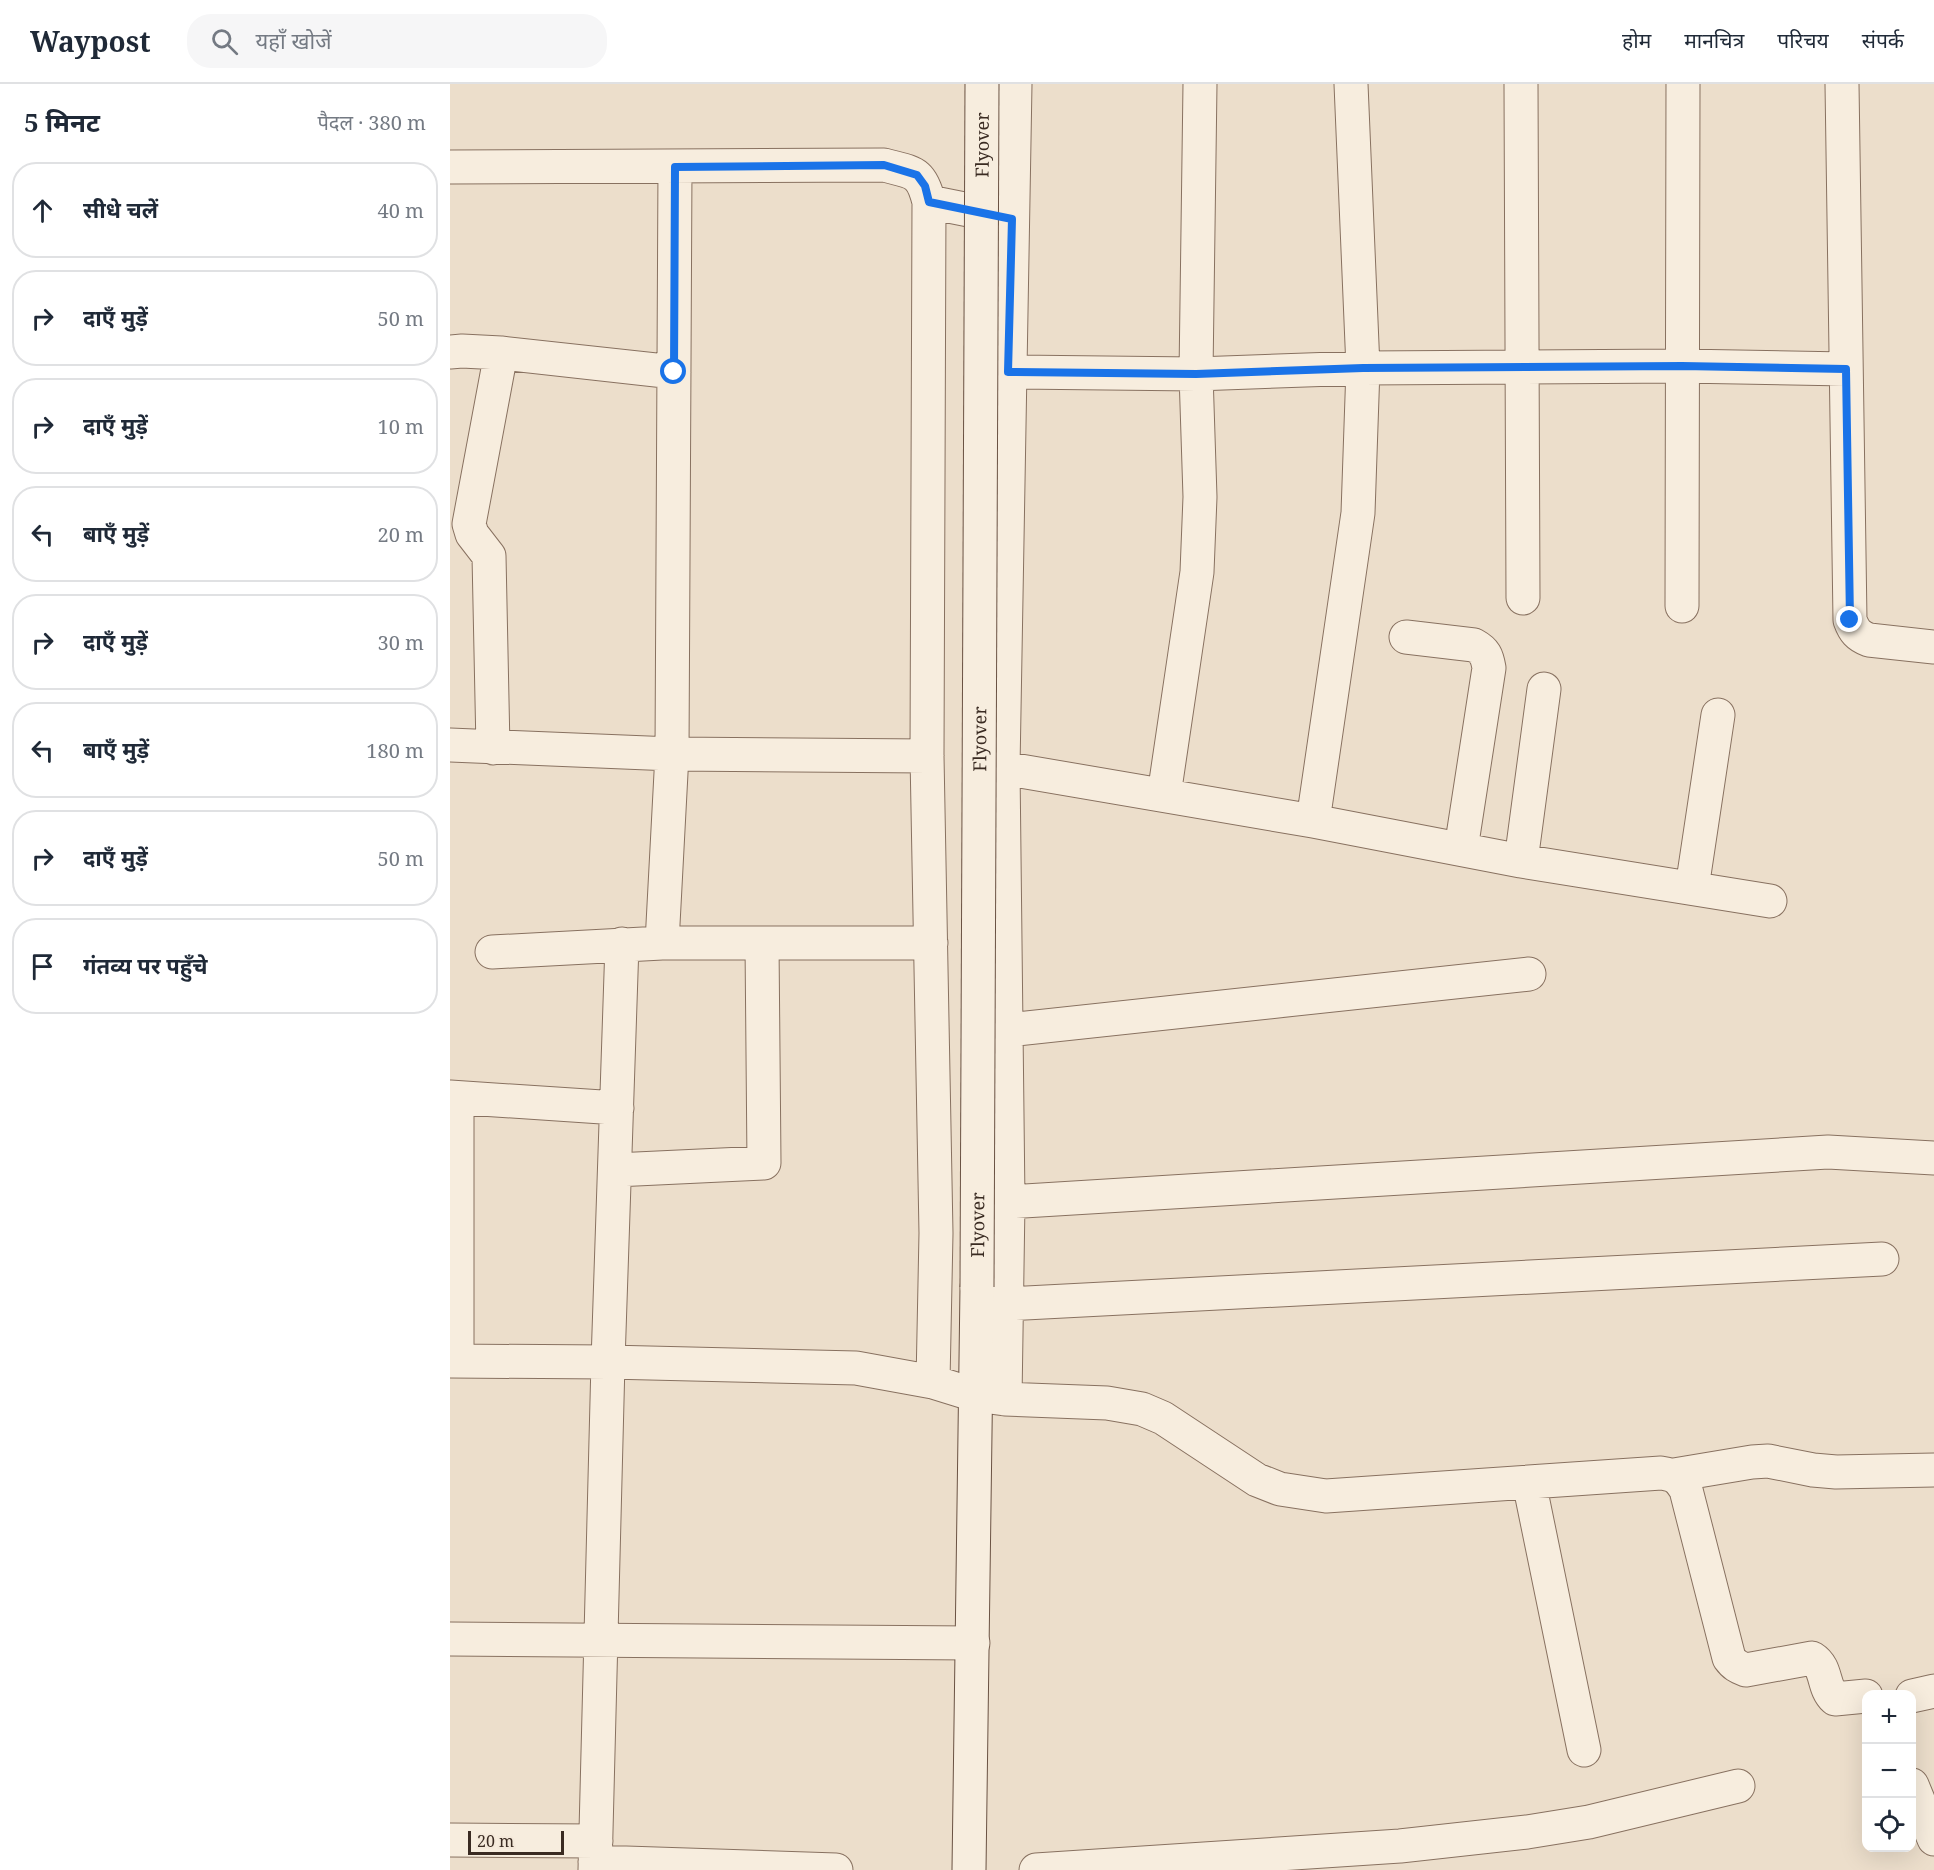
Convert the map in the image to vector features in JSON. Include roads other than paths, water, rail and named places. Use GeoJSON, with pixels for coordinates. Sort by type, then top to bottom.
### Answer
{"type":"FeatureCollection","features":[{"type":"Feature","properties":{"kind":"street","name":"Flyover"},"geometry":{"type":"LineString","coordinates":[[982,84],[977,1287],[990,1397]]}},
{"type":"Feature","properties":{"kind":"street"},"geometry":{"type":"LineString","coordinates":[[969,1870],[974,1643],[990,1397],[1006,1304],[1008,1202],[1003,768],[1008,372],[1015,84]]}},
{"type":"Feature","properties":{"kind":"street"},"geometry":{"type":"LineString","coordinates":[[1164,795],[1197,572],[1200,497],[1196,374],[1200,84]]}},
{"type":"Feature","properties":{"kind":"street"},"geometry":{"type":"LineString","coordinates":[[1313,821],[1358,513],[1363,368],[1351,84]]}},
{"type":"Feature","properties":{"kind":"street"},"geometry":{"type":"LineString","coordinates":[[1521,84],[1523,598]]}},
{"type":"Feature","properties":{"kind":"street"},"geometry":{"type":"LineString","coordinates":[[1682,606],[1683,84]]}},
{"type":"Feature","properties":{"kind":"street"},"geometry":{"type":"LineString","coordinates":[[1842,84],[1850,620],[1859,636],[1869,640],[1934,647]]}},
{"type":"Feature","properties":{"kind":"street"},"geometry":{"type":"LineString","coordinates":[[450,167],[884,165],[917,175],[925,186],[929,202],[927,756],[936,1233],[933,1382]]}},
{"type":"Feature","properties":{"kind":"street"},"geometry":{"type":"LineString","coordinates":[[662,943],[672,754],[675,167]]}},
{"type":"Feature","properties":{"kind":"street"},"geometry":{"type":"LineString","coordinates":[[929,202],[1012,219]]}},
{"type":"Feature","properties":{"kind":"street"},"geometry":{"type":"LineString","coordinates":[[450,352],[501,353],[674,372]]}},
{"type":"Feature","properties":{"kind":"street"},"geometry":{"type":"LineString","coordinates":[[493,748],[489,556],[465,543],[472,534],[469,524],[501,353]]}},
{"type":"Feature","properties":{"kind":"street"},"geometry":{"type":"LineString","coordinates":[[1008,372],[1196,374],[1363,368],[1682,366],[1846,369]]}},
{"type":"Feature","properties":{"kind":"street"},"geometry":{"type":"LineString","coordinates":[[1406,637],[1474,645],[1487,657],[1489,668],[1461,849]]}},
{"type":"Feature","properties":{"kind":"street"},"geometry":{"type":"LineString","coordinates":[[1521,861],[1544,689]]}},
{"type":"Feature","properties":{"kind":"street"},"geometry":{"type":"LineString","coordinates":[[1692,888],[1718,715]]}},
{"type":"Feature","properties":{"kind":"street"},"geometry":{"type":"LineString","coordinates":[[450,745],[672,754],[927,756]]}},
{"type":"Feature","properties":{"kind":"street"},"geometry":{"type":"LineString","coordinates":[[1003,768],[1313,821],[1521,861],[1770,901]]}},
{"type":"Feature","properties":{"kind":"street"},"geometry":{"type":"LineString","coordinates":[[492,952],[662,943],[931,943]]}},
{"type":"Feature","properties":{"kind":"street"},"geometry":{"type":"LineString","coordinates":[[615,1170],[764,1163],[762,943]]}},
{"type":"Feature","properties":{"kind":"street"},"geometry":{"type":"LineString","coordinates":[[596,1858],[608,1362],[622,944]]}},
{"type":"Feature","properties":{"kind":"street"},"geometry":{"type":"LineString","coordinates":[[1007,1030],[1528,974]]}},
{"type":"Feature","properties":{"kind":"street"},"geometry":{"type":"LineString","coordinates":[[617,1108],[453,1098],[454,1361],[856,1368],[933,1382],[990,1397],[1107,1403],[1142,1409],[1164,1418],[1257,1480],[1280,1489],[1326,1496],[1661,1473],[1674,1475],[1768,1461],[1836,1472],[1934,1470]]}},
{"type":"Feature","properties":{"kind":"street"},"geometry":{"type":"LineString","coordinates":[[1008,1202],[1828,1152],[1934,1158]]}},
{"type":"Feature","properties":{"kind":"street"},"geometry":{"type":"LineString","coordinates":[[1006,1304],[1882,1259]]}},
{"type":"Feature","properties":{"kind":"street"},"geometry":{"type":"LineString","coordinates":[[1674,1475],[1680,1479],[1686,1490],[1729,1658],[1733,1664],[1746,1670],[1812,1658],[1822,1667],[1829,1693],[1835,1699],[1862,1696]]}},
{"type":"Feature","properties":{"kind":"street"},"geometry":{"type":"LineString","coordinates":[[1529,1482],[1584,1750]]}},
{"type":"Feature","properties":{"kind":"street"},"geometry":{"type":"LineString","coordinates":[[450,1639],[974,1643]]}},
{"type":"Feature","properties":{"kind":"street"},"geometry":{"type":"LineString","coordinates":[[1916,1695],[1934,1690]]}},
{"type":"Feature","properties":{"kind":"street"},"geometry":{"type":"LineString","coordinates":[[1036,1870],[1400,1846],[1527,1832],[1589,1822],[1738,1786]]}},
{"type":"Feature","properties":{"kind":"street"},"geometry":{"type":"LineString","coordinates":[[1916,1797],[1934,1839]]}},
{"type":"Feature","properties":{"kind":"street"},"geometry":{"type":"LineString","coordinates":[[450,1840],[596,1858],[836,1870]]}}]}
